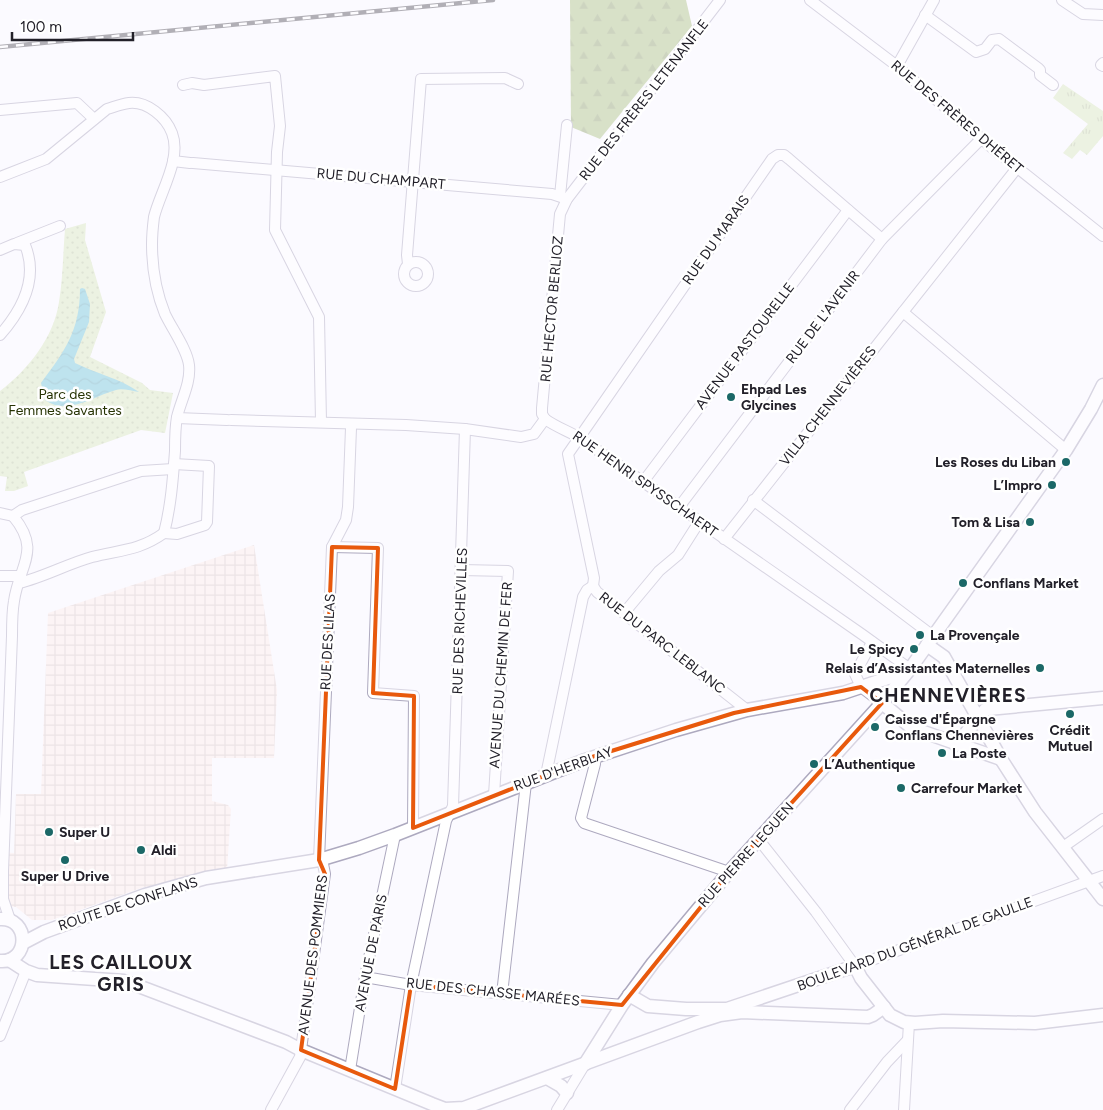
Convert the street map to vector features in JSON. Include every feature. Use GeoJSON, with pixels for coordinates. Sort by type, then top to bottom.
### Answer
{"type":"FeatureCollection","features":[{"type":"Feature","properties":{"kind":"main road","name":"RUE PIERRE LEGUEN"},"geometry":{"type":"LineString","coordinates":[[585,1064],[622,1005],[653,963],[729,872],[882,703],[910,669],[1066,450],[1103,386]]}},
{"type":"Feature","properties":{"kind":"main road"},"geometry":{"type":"LineString","coordinates":[[930,640],[944,657],[1000,759],[1035,812],[1103,899]]}},
{"type":"Feature","properties":{"kind":"main road","name":"RUE D'HERBLAY"},"geometry":{"type":"LineString","coordinates":[[271,869],[320,859],[395,835],[592,757],[676,730],[747,710],[843,693],[891,676],[901,679]]}},
{"type":"Feature","properties":{"kind":"main road"},"geometry":{"type":"LineString","coordinates":[[956,744],[988,709],[1103,698]]}},
{"type":"Feature","properties":{"kind":"main road"},"geometry":{"type":"LineString","coordinates":[[882,703],[912,728],[1000,759]]}},
{"type":"Feature","properties":{"kind":"main road","name":"ROUTE DE CONFLANS"},"geometry":{"type":"LineString","coordinates":[[23,943],[44,932],[145,895],[206,878],[271,869]]}},
{"type":"Feature","properties":{"kind":"main road"},"geometry":{"type":"LineString","coordinates":[[5,961],[19,954],[23,943],[22,931],[10,922]]}},
{"type":"Feature","properties":{"kind":"main road","name":"ROUTE DE CONFLANS"},"geometry":{"type":"LineString","coordinates":[[10,922],[44,932]]}},
{"type":"Feature","properties":{"kind":"main road"},"geometry":{"type":"LineString","coordinates":[[5,961],[37,975],[124,981],[286,1042],[301,1050],[446,1109]]}},
{"type":"Feature","properties":{"kind":"main road"},"geometry":{"type":"LineString","coordinates":[[855,966],[861,978],[894,1018],[909,1023],[943,1021],[1035,1023],[1103,1015]]}},
{"type":"Feature","properties":{"kind":"main road","name":"BOULEVARD DU GÉNÉRAL DE GAULLE"},"geometry":{"type":"LineString","coordinates":[[446,1109],[457,1110],[478,1106],[547,1078],[698,1022],[729,1011],[751,1007],[855,966]]}},
{"type":"Feature","properties":{"kind":"main road","name":"RUE DES CHASSE MARÉES"},"geometry":{"type":"LineString","coordinates":[[622,1005],[729,1011]]}},
{"type":"Feature","properties":{"kind":"main road"},"geometry":{"type":"LineString","coordinates":[[751,1007],[868,1017],[884,1007]]}},
{"type":"Feature","properties":{"kind":"main road"},"geometry":{"type":"LineString","coordinates":[[686,1010],[693,1013],[698,1022]]}},
{"type":"Feature","properties":{"kind":"main road"},"geometry":{"type":"LineString","coordinates":[[547,1078],[558,1084],[568,1093]]}},
{"type":"Feature","properties":{"kind":"street","name":"RUE DES FRÈRES LETENANFLE"},"geometry":{"type":"LineString","coordinates":[[564,198],[720,0]]}},
{"type":"Feature","properties":{"kind":"street","name":"RUE DES FRÈRES DHÉRET"},"geometry":{"type":"LineString","coordinates":[[810,0],[897,66],[981,139],[1103,236]]}},
{"type":"Feature","properties":{"kind":"street"},"geometry":{"type":"LineString","coordinates":[[897,66],[934,0]]}},
{"type":"Feature","properties":{"kind":"street"},"geometry":{"type":"LineString","coordinates":[[1062,0],[1084,14],[1103,16]]}},
{"type":"Feature","properties":{"kind":"street"},"geometry":{"type":"LineString","coordinates":[[925,15],[976,52],[985,49],[992,40],[999,39],[1038,68],[1040,75],[1053,85]]}},
{"type":"Feature","properties":{"kind":"street"},"geometry":{"type":"LineString","coordinates":[[183,85],[192,83],[204,85],[275,76],[280,126],[275,230],[319,318],[321,422]]}},
{"type":"Feature","properties":{"kind":"street"},"geometry":{"type":"LineString","coordinates":[[408,264],[407,255],[422,78],[505,78],[518,84]]}},
{"type":"Feature","properties":{"kind":"street"},"geometry":{"type":"LineString","coordinates":[[0,178],[46,159],[107,109],[131,102],[153,110],[165,120],[173,134],[175,148],[173,161],[154,217],[152,264],[158,294],[165,314],[189,365],[188,384],[177,418],[170,513],[164,533],[150,543],[90,558],[38,578],[20,580],[0,576]]}},
{"type":"Feature","properties":{"kind":"street"},"geometry":{"type":"LineString","coordinates":[[0,110],[76,103],[94,119]]}},
{"type":"Feature","properties":{"kind":"street","name":"RUE HECTOR BERLIOZ"},"geometry":{"type":"LineString","coordinates":[[545,419],[542,414],[542,408],[560,214],[564,198],[567,125]]}},
{"type":"Feature","properties":{"kind":"street","name":"RUE DE L'AVENIR"},"geometry":{"type":"LineString","coordinates":[[679,508],[882,239],[981,139]]}},
{"type":"Feature","properties":{"kind":"street","name":"RUE DU MARAIS"},"geometry":{"type":"LineString","coordinates":[[580,438],[772,160],[778,155],[784,155],[882,239]]}},
{"type":"Feature","properties":{"kind":"street","name":"RUE DU CHAMPART"},"geometry":{"type":"LineString","coordinates":[[173,161],[552,194],[564,198]]}},
{"type":"Feature","properties":{"kind":"street","name":"VILLA CHENNEVIÈRES"},"geometry":{"type":"LineString","coordinates":[[724,539],[1017,168]]}},
{"type":"Feature","properties":{"kind":"street","name":"AVENUE PASTOURELLE"},"geometry":{"type":"LineString","coordinates":[[643,482],[848,210]]}},
{"type":"Feature","properties":{"kind":"street"},"geometry":{"type":"LineString","coordinates":[[0,250],[60,226]]}},
{"type":"Feature","properties":{"kind":"street"},"geometry":{"type":"LineString","coordinates":[[0,335],[9,325],[24,301],[30,285],[30,256],[25,245],[14,244]]}},
{"type":"Feature","properties":{"kind":"street"},"geometry":{"type":"LineString","coordinates":[[903,312],[1066,450]]}},
{"type":"Feature","properties":{"kind":"street"},"geometry":{"type":"LineString","coordinates":[[177,418],[466,429],[528,436],[534,434],[545,419]]}},
{"type":"Feature","properties":{"kind":"street","name":"RUE HENRI SPYSSCHAERT"},"geometry":{"type":"LineString","coordinates":[[545,419],[554,426],[567,430],[580,438],[910,669]]}},
{"type":"Feature","properties":{"kind":"street","name":"RUE DES LILAS"},"geometry":{"type":"LineString","coordinates":[[320,859],[332,547],[346,520],[351,428]]}},
{"type":"Feature","properties":{"kind":"street","name":"RUE DES RICHEVILLES"},"geometry":{"type":"LineString","coordinates":[[395,1089],[411,985],[446,821],[453,806],[466,429]]}},
{"type":"Feature","properties":{"kind":"street"},"geometry":{"type":"LineString","coordinates":[[580,438],[568,454],[568,459],[594,578],[593,586]]}},
{"type":"Feature","properties":{"kind":"street"},"geometry":{"type":"LineString","coordinates":[[12,516],[22,510],[141,470],[209,466],[207,522],[205,525],[176,534],[164,533]]}},
{"type":"Feature","properties":{"kind":"street"},"geometry":{"type":"LineString","coordinates":[[753,500],[930,640]]}},
{"type":"Feature","properties":{"kind":"street"},"geometry":{"type":"LineString","coordinates":[[0,513],[12,516],[22,528],[27,541],[27,557],[14,600],[12,636],[1,903],[10,922]]}},
{"type":"Feature","properties":{"kind":"street"},"geometry":{"type":"LineString","coordinates":[[624,613],[659,571],[678,555],[698,522]]}},
{"type":"Feature","properties":{"kind":"street"},"geometry":{"type":"LineString","coordinates":[[332,547],[378,548],[373,693],[414,696],[413,828]]}},
{"type":"Feature","properties":{"kind":"street","name":"AVENUE DU CHEMIN DE FER"},"geometry":{"type":"LineString","coordinates":[[461,570],[508,571],[494,795]]}},
{"type":"Feature","properties":{"kind":"street","name":"RUE DU PARC LEBLANC"},"geometry":{"type":"LineString","coordinates":[[546,775],[583,597],[587,590],[593,586],[597,592],[747,710]]}},
{"type":"Feature","properties":{"kind":"street"},"geometry":{"type":"LineString","coordinates":[[872,642],[855,674],[861,687],[882,703]]}},
{"type":"Feature","properties":{"kind":"street"},"geometry":{"type":"LineString","coordinates":[[592,757],[595,764],[581,818],[584,823],[729,872]]}},
{"type":"Feature","properties":{"kind":"street"},"geometry":{"type":"LineString","coordinates":[[502,994],[526,783]]}},
{"type":"Feature","properties":{"kind":"street"},"geometry":{"type":"LineString","coordinates":[[1063,847],[1103,819]]}},
{"type":"Feature","properties":{"kind":"street","name":"AVENUE DE PARIS"},"geometry":{"type":"LineString","coordinates":[[350,1070],[365,978],[395,835]]}},
{"type":"Feature","properties":{"kind":"street"},"geometry":{"type":"LineString","coordinates":[[759,840],[852,959],[855,966]]}},
{"type":"Feature","properties":{"kind":"street","name":"AVENUE DES POMMIERS"},"geometry":{"type":"LineString","coordinates":[[271,1110],[300,1057],[325,874],[320,859]]}},
{"type":"Feature","properties":{"kind":"street","name":"BOULEVARD DU GÉNÉRAL DE GAULLE"},"geometry":{"type":"LineString","coordinates":[[855,966],[1103,876]]}},
{"type":"Feature","properties":{"kind":"street"},"geometry":{"type":"LineString","coordinates":[[0,1036],[26,971]]}},
{"type":"Feature","properties":{"kind":"street","name":"RUE DES CHASSE MARÉES"},"geometry":{"type":"LineString","coordinates":[[365,978],[411,985],[622,1005]]}},
{"type":"Feature","properties":{"kind":"street"},"geometry":{"type":"LineString","coordinates":[[904,1110],[909,1023]]}},
{"type":"Feature","properties":{"kind":"street"},"geometry":{"type":"LineString","coordinates":[[850,1110],[892,1056],[907,1041]]}},
{"type":"Feature","properties":{"kind":"street"},"geometry":{"type":"LineString","coordinates":[[892,1056],[902,1058],[907,1062]]}},
{"type":"Feature","properties":{"kind":"street"},"geometry":{"type":"LineString","coordinates":[[557,1110],[585,1064]]}},
{"type":"Feature","properties":{"kind":"highlighted area"},"geometry":{"type":"Polygon","coordinates":[[[332,547],[378,548],[373,693],[414,696],[413,828],[592,757],[734,713],[861,687],[882,703],[729,872],[622,1005],[411,985],[395,1089],[301,1050],[325,874],[319,860],[332,547]]]}},
{"type":"Feature","properties":{"kind":"shaded area"},"geometry":{"type":"Polygon","coordinates":[[[254,545],[277,690],[274,758],[212,758],[212,801],[228,805],[231,809],[227,870],[158,886],[144,887],[52,920],[32,920],[16,907],[0,906],[0,852],[14,853],[16,794],[41,794],[48,613],[254,545]]]}},
{"type":"Feature","properties":{"kind":"green space"},"geometry":{"type":"Polygon","coordinates":[[[570,0],[686,0],[692,26],[600,139],[571,127],[570,0]]]}},
{"type":"Feature","properties":{"kind":"green space"},"geometry":{"type":"Polygon","coordinates":[[[1063,84],[1103,111],[1103,136],[1087,155],[1080,150],[1072,159],[1063,153],[1088,124],[1053,98],[1063,84]]]}},
{"type":"Feature","properties":{"kind":"green space","name":"Parc des Femmes Savantes"},"geometry":{"type":"Polygon","coordinates":[[[86,223],[85,240],[106,312],[90,357],[142,383],[150,390],[173,393],[165,433],[141,430],[24,472],[28,486],[14,491],[5,491],[7,477],[0,476],[0,391],[30,363],[46,340],[52,328],[59,302],[65,229],[86,223]]]}},
{"type":"Feature","properties":{"kind":"water"},"geometry":{"type":"Polygon","coordinates":[[[80,289],[85,289],[90,304],[89,322],[74,359],[75,363],[124,383],[139,392],[118,389],[80,403],[62,406],[45,400],[41,383],[57,361],[74,329],[80,289]]]}},
{"type":"Feature","properties":{"kind":"railway"},"geometry":{"type":"LineString","coordinates":[[0,47],[493,0]]}},
{"type":"Feature","properties":{"kind":"place","name":"Ehpad Les Glycines"},"geometry":{"type":"Point","coordinates":[731,397]}},
{"type":"Feature","properties":{"kind":"place","name":"Les Roses du Liban"},"geometry":{"type":"Point","coordinates":[1066,462]}},
{"type":"Feature","properties":{"kind":"place","name":"L’Impro"},"geometry":{"type":"Point","coordinates":[1052,485]}},
{"type":"Feature","properties":{"kind":"place","name":"Tom & Lisa"},"geometry":{"type":"Point","coordinates":[1030,522]}},
{"type":"Feature","properties":{"kind":"place","name":"Conflans Market"},"geometry":{"type":"Point","coordinates":[963,583]}},
{"type":"Feature","properties":{"kind":"place","name":"La Provençale"},"geometry":{"type":"Point","coordinates":[920,635]}},
{"type":"Feature","properties":{"kind":"place","name":"Le Spicy"},"geometry":{"type":"Point","coordinates":[914,649]}},
{"type":"Feature","properties":{"kind":"place","name":"Relais d’Assistantes Maternelles"},"geometry":{"type":"Point","coordinates":[1040,668]}},
{"type":"Feature","properties":{"kind":"place","name":"Crédit Mutuel"},"geometry":{"type":"Point","coordinates":[1070,714]}},
{"type":"Feature","properties":{"kind":"place","name":"Caisse d'Épargne Conflans Chennevières"},"geometry":{"type":"Point","coordinates":[875,727]}},
{"type":"Feature","properties":{"kind":"place","name":"La Poste"},"geometry":{"type":"Point","coordinates":[942,753]}},
{"type":"Feature","properties":{"kind":"place","name":"L’Authentique"},"geometry":{"type":"Point","coordinates":[814,764]}},
{"type":"Feature","properties":{"kind":"place","name":"Carrefour Market"},"geometry":{"type":"Point","coordinates":[901,788]}},
{"type":"Feature","properties":{"kind":"place","name":"Super U"},"geometry":{"type":"Point","coordinates":[49,832]}},
{"type":"Feature","properties":{"kind":"place","name":"Aldi"},"geometry":{"type":"Point","coordinates":[141,850]}},
{"type":"Feature","properties":{"kind":"place","name":"Super U Drive"},"geometry":{"type":"Point","coordinates":[65,860]}},
{"type":"Feature","properties":{"kind":"district","name":"CHENNEVIÈRES"},"geometry":{"type":"Point","coordinates":[948,695]}},
{"type":"Feature","properties":{"kind":"district","name":"LES CAILLOUX GRIS"},"geometry":{"type":"Point","coordinates":[121,973]}}]}
